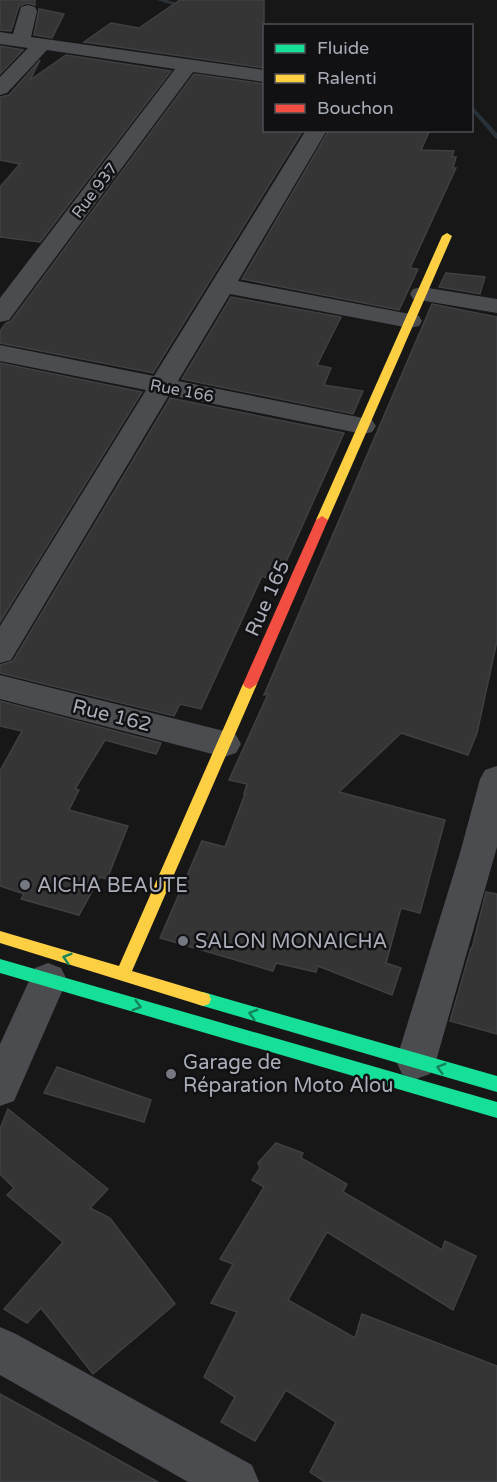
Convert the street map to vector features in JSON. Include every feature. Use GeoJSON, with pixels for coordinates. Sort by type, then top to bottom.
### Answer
{"type":"FeatureCollection","features":[{"type":"Feature","properties":{"kind":"street"},"geometry":{"type":"LineString","coordinates":[[21,40],[28,11]]}},
{"type":"Feature","properties":{"kind":"street"},"geometry":{"type":"LineString","coordinates":[[0,38],[263,76]]}},
{"type":"Feature","properties":{"kind":"street"},"geometry":{"type":"LineString","coordinates":[[0,89],[43,43]]}},
{"type":"Feature","properties":{"kind":"street","name":"Rue 937"},"geometry":{"type":"LineString","coordinates":[[0,315],[188,66]]}},
{"type":"Feature","properties":{"kind":"street"},"geometry":{"type":"LineString","coordinates":[[0,651],[316,132]]}},
{"type":"Feature","properties":{"kind":"street","name":"Rue 165"},"geometry":{"type":"LineString","coordinates":[[122,976],[447,236]]}},
{"type":"Feature","properties":{"kind":"street"},"geometry":{"type":"LineString","coordinates":[[223,285],[410,321]]}},
{"type":"Feature","properties":{"kind":"street"},"geometry":{"type":"LineString","coordinates":[[422,294],[497,306]]}},
{"type":"Feature","properties":{"kind":"street","name":"Rue 166"},"geometry":{"type":"LineString","coordinates":[[0,353],[363,426]]}},
{"type":"Feature","properties":{"kind":"street","name":"Rue 162"},"geometry":{"type":"LineString","coordinates":[[0,687],[224,744]]}},
{"type":"Feature","properties":{"kind":"street"},"geometry":{"type":"LineString","coordinates":[[417,1061],[488,856],[497,779]]}},
{"type":"Feature","properties":{"kind":"street"},"geometry":{"type":"LineString","coordinates":[[0,937],[122,976],[497,1084]]}},
{"type":"Feature","properties":{"kind":"street"},"geometry":{"type":"LineString","coordinates":[[0,966],[497,1110]]}},
{"type":"Feature","properties":{"kind":"street"},"geometry":{"type":"LineString","coordinates":[[0,1088],[48,980]]}},
{"type":"Feature","properties":{"kind":"street"},"geometry":{"type":"LineString","coordinates":[[0,1350],[182,1469],[235,1482]]}},
{"type":"Feature","properties":{"kind":"building"},"geometry":{"type":"Polygon","coordinates":[[[0,0],[35,0],[35,5],[27,3],[19,6],[11,31],[0,30],[0,0]]]}},
{"type":"Feature","properties":{"kind":"building"},"geometry":{"type":"Polygon","coordinates":[[[180,0],[264,0],[263,68],[84,42],[111,23],[139,28],[180,0]]]}},
{"type":"Feature","properties":{"kind":"building"},"geometry":{"type":"Polygon","coordinates":[[[39,9],[64,14],[52,38],[34,35],[39,9]]]}},
{"type":"Feature","properties":{"kind":"building"},"geometry":{"type":"Polygon","coordinates":[[[0,46],[23,50],[0,74],[0,46]]]}},
{"type":"Feature","properties":{"kind":"building"},"geometry":{"type":"Polygon","coordinates":[[[66,55],[171,71],[40,242],[0,237],[0,187],[20,164],[0,160],[0,97],[9,95],[40,60],[30,80],[66,55]]]}},
{"type":"Feature","properties":{"kind":"building"},"geometry":{"type":"Polygon","coordinates":[[[194,74],[263,84],[263,132],[302,132],[153,373],[0,343],[0,331],[6,323],[11,321],[194,74]]]}},
{"type":"Feature","properties":{"kind":"building"},"geometry":{"type":"Polygon","coordinates":[[[328,132],[429,132],[421,150],[454,151],[452,157],[456,157],[453,168],[456,168],[410,268],[418,269],[399,310],[242,279],[328,132]]]}},
{"type":"Feature","properties":{"kind":"building"},"geometry":{"type":"Polygon","coordinates":[[[446,273],[485,277],[480,294],[439,287],[446,273]]]}},
{"type":"Feature","properties":{"kind":"building"},"geometry":{"type":"Polygon","coordinates":[[[231,297],[341,317],[317,365],[331,368],[324,385],[363,391],[353,414],[182,379],[231,297]]]}},
{"type":"Feature","properties":{"kind":"building"},"geometry":{"type":"Polygon","coordinates":[[[432,304],[497,317],[497,641],[477,733],[468,755],[401,733],[339,792],[445,820],[420,913],[401,908],[386,963],[401,968],[392,995],[318,966],[316,972],[276,963],[273,971],[160,938],[202,841],[225,847],[247,784],[229,780],[268,694],[264,695],[432,304]]]}},
{"type":"Feature","properties":{"kind":"building"},"geometry":{"type":"Polygon","coordinates":[[[0,363],[142,392],[0,622],[0,363]]]}},
{"type":"Feature","properties":{"kind":"building"},"geometry":{"type":"Polygon","coordinates":[[[170,398],[344,433],[277,582],[262,576],[201,709],[180,704],[174,716],[0,673],[0,665],[13,661],[170,398]]]}},
{"type":"Feature","properties":{"kind":"building"},"geometry":{"type":"Polygon","coordinates":[[[0,701],[161,743],[156,754],[105,740],[75,789],[79,790],[69,810],[128,826],[107,879],[100,877],[79,915],[21,899],[24,894],[0,886],[0,771],[22,731],[0,726],[0,701]]]}},
{"type":"Feature","properties":{"kind":"building"},"geometry":{"type":"Polygon","coordinates":[[[486,892],[497,894],[497,1034],[450,1021],[486,892]]]}},
{"type":"Feature","properties":{"kind":"building"},"geometry":{"type":"Polygon","coordinates":[[[57,1067],[151,1100],[144,1122],[44,1093],[57,1067]]]}},
{"type":"Feature","properties":{"kind":"building"},"geometry":{"type":"Polygon","coordinates":[[[8,1109],[108,1189],[90,1208],[110,1218],[175,1304],[93,1374],[41,1308],[27,1323],[4,1309],[63,1242],[7,1195],[14,1188],[0,1174],[0,1129],[8,1109]]]}},
{"type":"Feature","properties":{"kind":"building"},"geometry":{"type":"Polygon","coordinates":[[[276,1143],[303,1153],[301,1158],[347,1184],[343,1192],[442,1250],[445,1241],[476,1256],[453,1310],[327,1232],[288,1300],[355,1338],[362,1314],[497,1366],[497,1482],[325,1482],[310,1472],[336,1422],[286,1390],[255,1441],[221,1422],[235,1397],[204,1377],[237,1312],[211,1303],[233,1264],[220,1259],[264,1187],[252,1180],[260,1168],[258,1163],[276,1143]]]}},
{"type":"Feature","properties":{"kind":"building"},"geometry":{"type":"Polygon","coordinates":[[[0,1394],[38,1415],[158,1482],[0,1482],[0,1394]]]}},
{"type":"Feature","properties":{"kind":"waterway"},"geometry":{"type":"LineString","coordinates":[[160,0],[186,7]]}},
{"type":"Feature","properties":{"kind":"waterway"},"geometry":{"type":"LineString","coordinates":[[473,109],[497,137]]}},
{"type":"Feature","properties":{"kind":"traffic: fast"},"geometry":{"type":"LineString","coordinates":[[0,966],[497,1110]]}},
{"type":"Feature","properties":{"kind":"traffic: fast"},"geometry":{"type":"LineString","coordinates":[[203,999],[497,1084]]}},
{"type":"Feature","properties":{"kind":"traffic: slow"},"geometry":{"type":"LineString","coordinates":[[322,520],[447,236]]}},
{"type":"Feature","properties":{"kind":"traffic: slow"},"geometry":{"type":"LineString","coordinates":[[122,976],[250,684]]}},
{"type":"Feature","properties":{"kind":"traffic: slow"},"geometry":{"type":"LineString","coordinates":[[0,937],[203,999]]}},
{"type":"Feature","properties":{"kind":"traffic: jam"},"geometry":{"type":"LineString","coordinates":[[250,684],[322,520]]}},
{"type":"Feature","properties":{"kind":"place","name":"AICHA BEAUTE"},"geometry":{"type":"Point","coordinates":[25,885]}},
{"type":"Feature","properties":{"kind":"place","name":"SALON MONAICHA"},"geometry":{"type":"Point","coordinates":[183,941]}},
{"type":"Feature","properties":{"kind":"place","name":"Garage de Réparation Moto Alou"},"geometry":{"type":"Point","coordinates":[171,1074]}}]}
